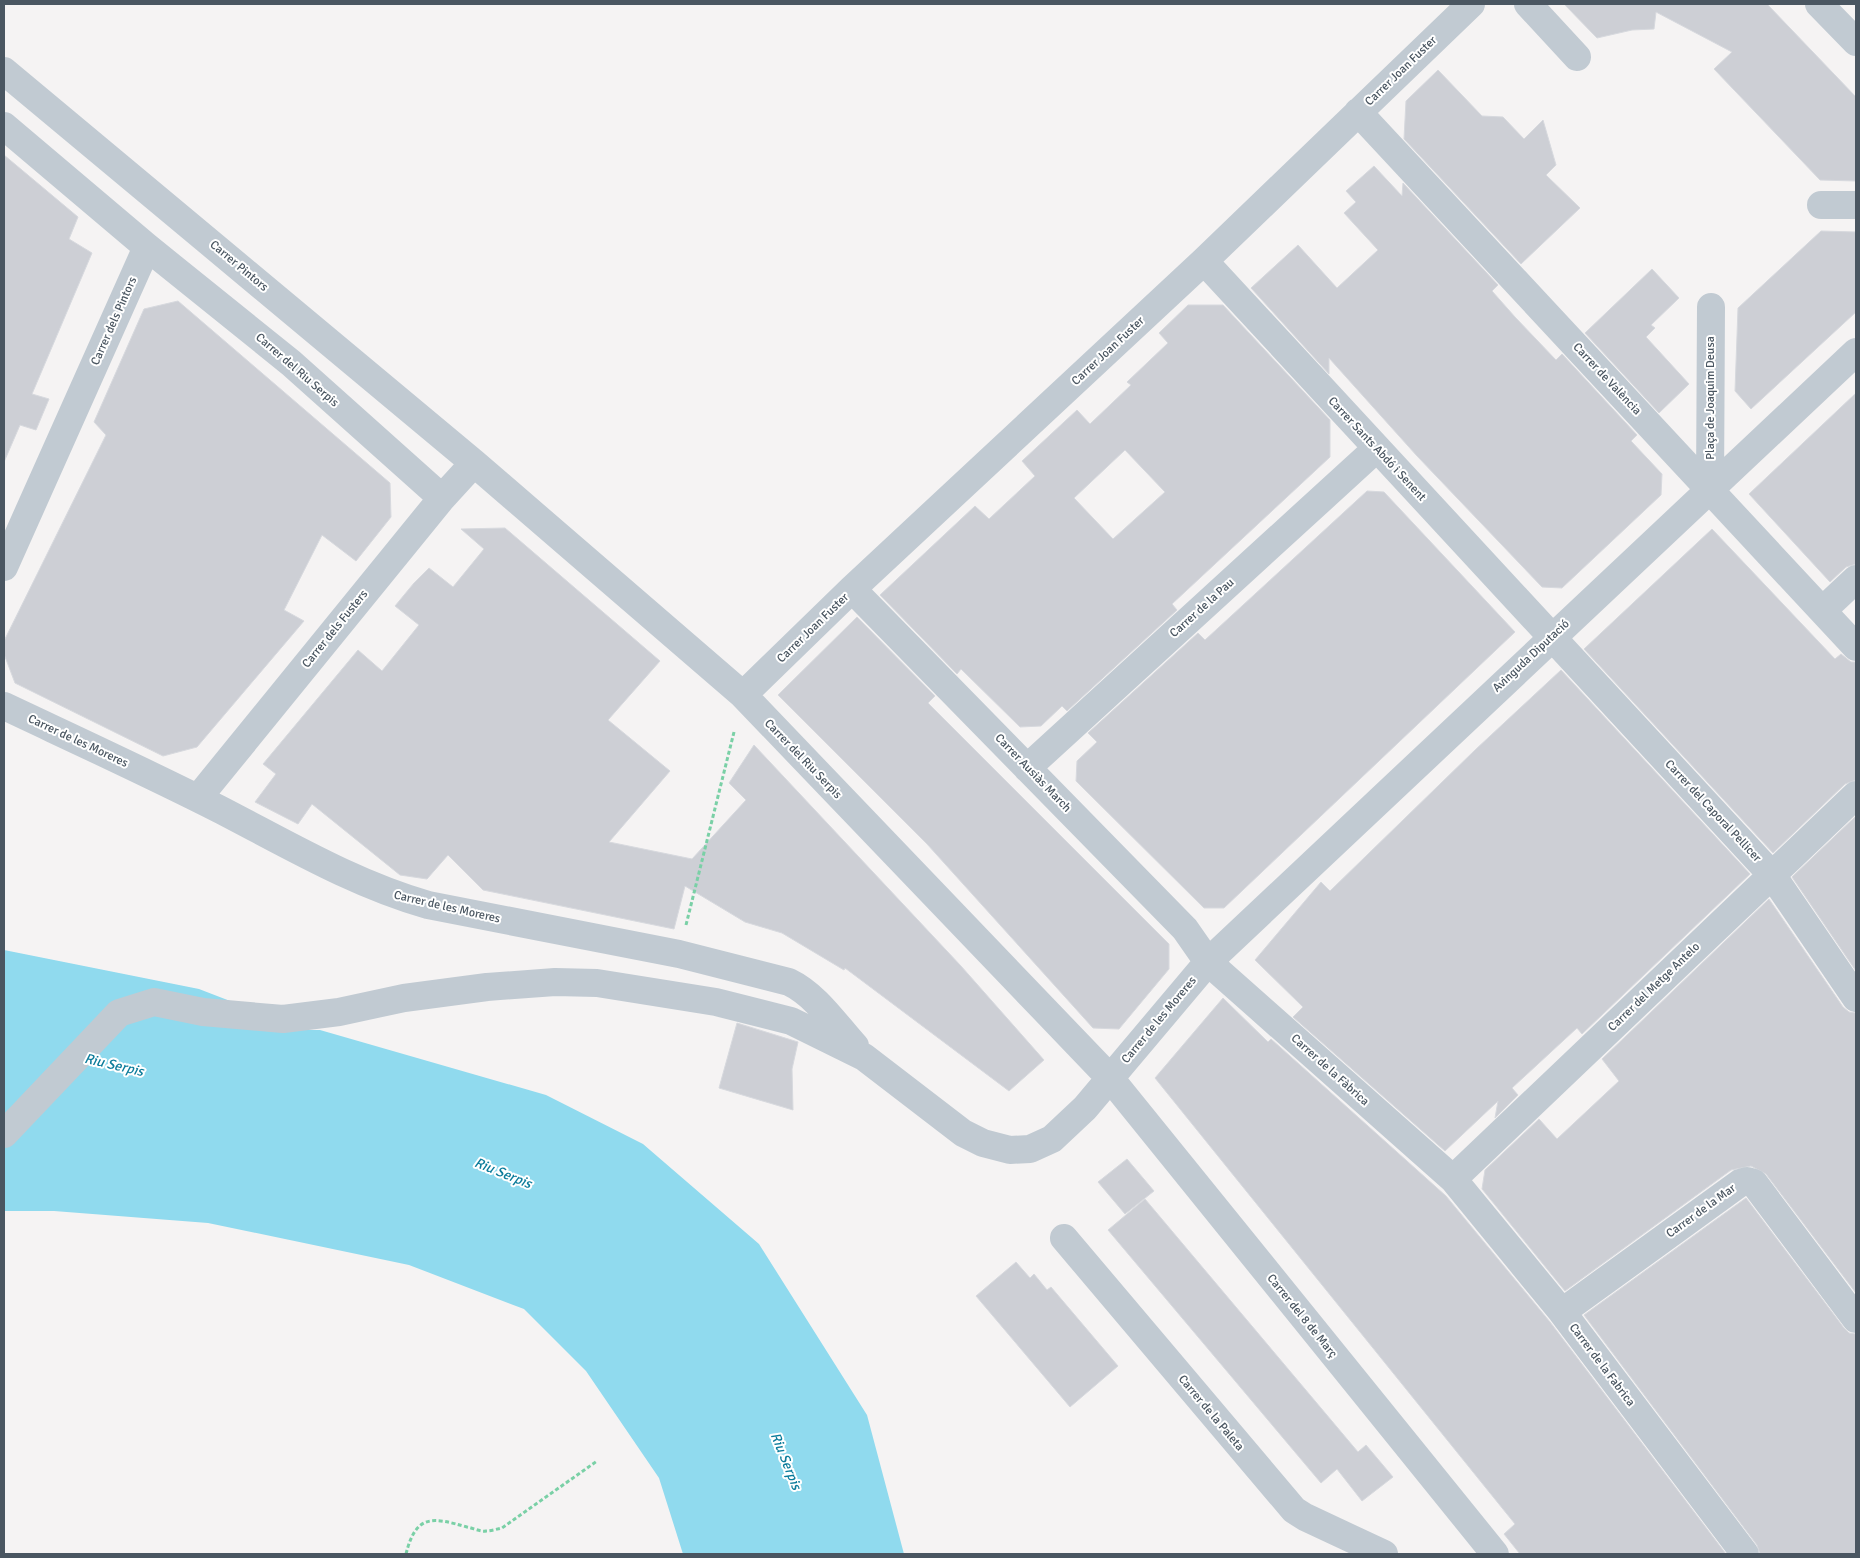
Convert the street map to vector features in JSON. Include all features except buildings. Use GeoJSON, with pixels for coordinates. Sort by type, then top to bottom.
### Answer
{"type":"FeatureCollection","features":[{"type":"Feature","properties":{"kind":"street","name":"Carrer Joan Fuster"},"geometry":{"type":"LineString","coordinates":[[743,695],[852,589],[1204,261],[1471,4]]}},
{"type":"Feature","properties":{"kind":"street"},"geometry":{"type":"LineString","coordinates":[[1528,4],[1577,56]]}},
{"type":"Feature","properties":{"kind":"street"},"geometry":{"type":"LineString","coordinates":[[1819,4],[1856,42]]}},
{"type":"Feature","properties":{"kind":"street","name":"Carrer Pintors"},"geometry":{"type":"LineString","coordinates":[[4,71],[474,463]]}},
{"type":"Feature","properties":{"kind":"street","name":"Carrer de València"},"geometry":{"type":"LineString","coordinates":[[1358,112],[1856,647]]}},
{"type":"Feature","properties":{"kind":"street"},"geometry":{"type":"LineString","coordinates":[[4,126],[147,247]]}},
{"type":"Feature","properties":{"kind":"street"},"geometry":{"type":"LineString","coordinates":[[1821,205],[1856,205]]}},
{"type":"Feature","properties":{"kind":"street","name":"Carrer del Riu Serpis"},"geometry":{"type":"LineString","coordinates":[[147,247],[292,363],[442,498]]}},
{"type":"Feature","properties":{"kind":"street","name":"Carrer dels Pintors"},"geometry":{"type":"LineString","coordinates":[[4,567],[147,247]]}},
{"type":"Feature","properties":{"kind":"street","name":"Carrer Sants Abdó i Senent"},"geometry":{"type":"LineString","coordinates":[[1204,261],[1376,449],[1552,636]]}},
{"type":"Feature","properties":{"kind":"street","name":"Plaça de Joaquim Deusa"},"geometry":{"type":"LineString","coordinates":[[1710,489],[1711,307]]}},
{"type":"Feature","properties":{"kind":"street","name":"Avinguda Diputació"},"geometry":{"type":"LineString","coordinates":[[1208,962],[1552,636],[1856,352]]}},
{"type":"Feature","properties":{"kind":"street","name":"Carrer de la Pau"},"geometry":{"type":"LineString","coordinates":[[1027,768],[1376,449]]}},
{"type":"Feature","properties":{"kind":"street","name":"Carrer dels Fusters"},"geometry":{"type":"LineString","coordinates":[[198,798],[442,498],[474,463]]}},
{"type":"Feature","properties":{"kind":"street","name":"Carrer del Riu Serpis"},"geometry":{"type":"LineString","coordinates":[[474,463],[743,695],[1110,1078]]}},
{"type":"Feature","properties":{"kind":"street"},"geometry":{"type":"LineString","coordinates":[[1823,610],[1856,579]]}},
{"type":"Feature","properties":{"kind":"street","name":"Carrer Ausiàs March"},"geometry":{"type":"LineString","coordinates":[[852,589],[1185,929],[1208,962]]}},
{"type":"Feature","properties":{"kind":"street","name":"Carrer del Caporal Pellicer"},"geometry":{"type":"LineString","coordinates":[[1552,636],[1772,875],[1856,998]]}},
{"type":"Feature","properties":{"kind":"street","name":"Carrer de les Moreres"},"geometry":{"type":"LineString","coordinates":[[4,706],[198,798],[346,874],[394,895],[438,907],[679,954],[782,980],[800,987],[818,1004],[864,1057],[963,1133],[984,1143],[1010,1150],[1030,1149],[1052,1139],[1079,1115],[1208,962]]}},
{"type":"Feature","properties":{"kind":"street","name":"Carrer del Metge Antelo"},"geometry":{"type":"LineString","coordinates":[[1453,1179],[1856,795]]}},
{"type":"Feature","properties":{"kind":"street","name":"Carrer de la Fàbrica"},"geometry":{"type":"LineString","coordinates":[[1208,962],[1453,1179]]}},
{"type":"Feature","properties":{"kind":"street"},"geometry":{"type":"LineString","coordinates":[[4,1134],[119,1012],[154,1002],[203,1012],[283,1019],[339,1012],[404,998],[487,987],[555,982],[597,983],[650,990],[761,1012],[790,1021],[864,1057]]}},
{"type":"Feature","properties":{"kind":"street","name":"Carrer del 8 de Març"},"geometry":{"type":"LineString","coordinates":[[1110,1078],[1495,1554]]}},
{"type":"Feature","properties":{"kind":"street","name":"Carrer de la Fabrica"},"geometry":{"type":"LineString","coordinates":[[1453,1179],[1562,1312],[1745,1554]]}},
{"type":"Feature","properties":{"kind":"street","name":"Carrer de la Mar"},"geometry":{"type":"LineString","coordinates":[[1562,1312],[1740,1182],[1747,1180],[1754,1183],[1856,1319]]}},
{"type":"Feature","properties":{"kind":"street","name":"Carrer de la Paleta"},"geometry":{"type":"LineString","coordinates":[[1064,1238],[1294,1510],[1384,1554]]}},
{"type":"Feature","properties":{"kind":"path"},"geometry":{"type":"LineString","coordinates":[[679,954],[743,695]]}},
{"type":"Feature","properties":{"kind":"path"},"geometry":{"type":"LineString","coordinates":[[406,1554],[411,1536],[419,1525],[428,1520],[441,1520],[485,1532],[502,1528],[597,1462]]}},
{"type":"Feature","properties":{"kind":"water","name":"Riu Serpis"},"geometry":{"type":"Polygon","coordinates":[[[4,950],[199,989],[305,1030],[320,1030],[546,1095],[643,1144],[759,1244],[867,1415],[904,1554],[683,1554],[659,1478],[586,1371],[524,1309],[409,1265],[208,1223],[54,1211],[4,1211],[4,950]]]}}]}
